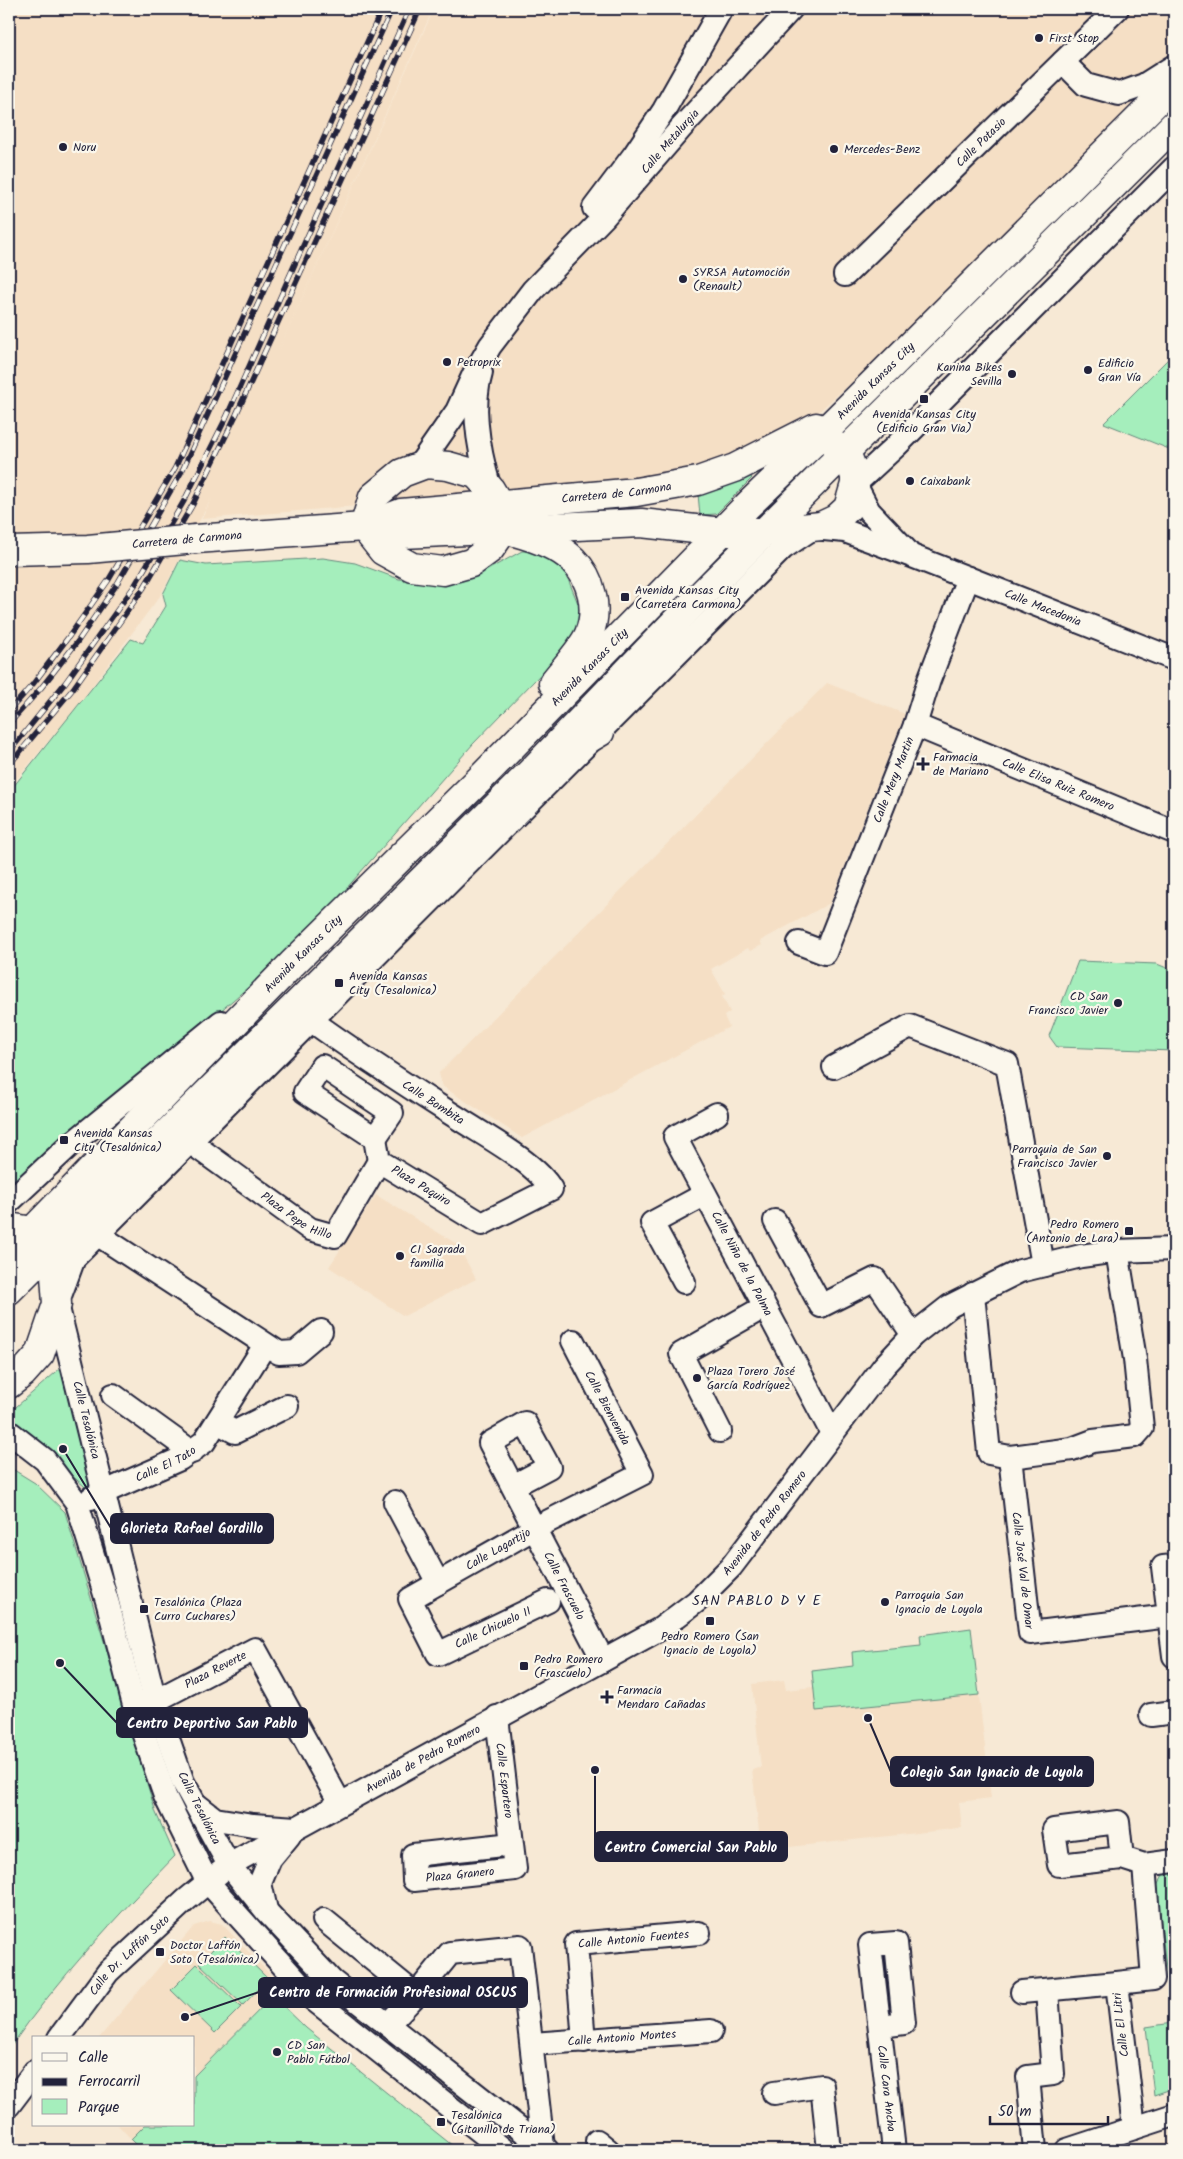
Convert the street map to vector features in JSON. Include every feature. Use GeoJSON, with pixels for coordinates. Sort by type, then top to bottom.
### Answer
{"type":"FeatureCollection","features":[{"type":"Feature","properties":{"kind":"main road","name":"Avenida Kansas City"},"geometry":{"type":"LineString","coordinates":[[852,403],[1174,84]]}},
{"type":"Feature","properties":{"kind":"main road","name":"Avenida Kansas City"},"geometry":{"type":"LineString","coordinates":[[9,1255],[530,773],[764,532],[1174,125]]}},
{"type":"Feature","properties":{"kind":"main road","name":"Carretera de Carmona"},"geometry":{"type":"LineString","coordinates":[[9,551],[88,548],[364,527],[403,534],[498,507],[636,492],[698,481],[735,468],[808,437],[852,403]]}},
{"type":"Feature","properties":{"kind":"main road","name":"Avenida Kansas City"},"geometry":{"type":"LineString","coordinates":[[9,1290],[30,1236],[294,963],[479,780],[722,532],[808,437]]}},
{"type":"Feature","properties":{"kind":"main road"},"geometry":{"type":"LineString","coordinates":[[808,437],[828,441],[844,453],[853,468],[855,484]]}},
{"type":"Feature","properties":{"kind":"main road"},"geometry":{"type":"LineString","coordinates":[[426,464],[448,466],[476,474],[498,507],[490,549],[470,563],[443,571],[412,567],[383,551],[364,527],[372,497],[402,472],[426,464]]}},
{"type":"Feature","properties":{"kind":"main road","name":"Carretera de Carmona"},"geometry":{"type":"LineString","coordinates":[[498,507],[642,523],[688,526],[722,532],[764,532],[813,528],[829,523],[842,514],[852,500],[855,484]]}},
{"type":"Feature","properties":{"kind":"main road","name":"Carretera de Carmona"},"geometry":{"type":"LineString","coordinates":[[479,780],[589,635],[595,607],[589,585],[572,558],[538,538],[498,507]]}},
{"type":"Feature","properties":{"kind":"main road"},"geometry":{"type":"LineString","coordinates":[[530,773],[600,732]]}},
{"type":"Feature","properties":{"kind":"main road"},"geometry":{"type":"LineString","coordinates":[[9,1384],[23,1373],[40,1354],[57,1304],[55,1275],[30,1236]]}},
{"type":"Feature","properties":{"kind":"street","name":"Calle Metalurgia"},"geometry":{"type":"LineString","coordinates":[[548,274],[664,110],[721,9]]}},
{"type":"Feature","properties":{"kind":"street","name":"Calle Metalurgia"},"geometry":{"type":"LineString","coordinates":[[490,346],[533,290],[604,217],[682,127],[791,9]]}},
{"type":"Feature","properties":{"kind":"street","name":"Calle Potasio"},"geometry":{"type":"LineString","coordinates":[[845,275],[1116,9]]}},
{"type":"Feature","properties":{"kind":"street"},"geometry":{"type":"LineString","coordinates":[[1063,62],[1086,85],[1119,94],[1144,85],[1174,66]]}},
{"type":"Feature","properties":{"kind":"street"},"geometry":{"type":"LineString","coordinates":[[912,556],[869,511],[855,484],[896,446],[1174,168]]}},
{"type":"Feature","properties":{"kind":"street"},"geometry":{"type":"LineString","coordinates":[[418,467],[456,411],[490,346]]}},
{"type":"Feature","properties":{"kind":"street"},"geometry":{"type":"LineString","coordinates":[[490,346],[479,378],[477,415],[481,460],[498,507]]}},
{"type":"Feature","properties":{"kind":"street"},"geometry":{"type":"LineString","coordinates":[[57,1304],[74,1258],[97,1234],[783,548],[813,528]]}},
{"type":"Feature","properties":{"kind":"street","name":"Calle Macedonia"},"geometry":{"type":"LineString","coordinates":[[813,528],[845,532],[912,556],[1174,659]]}},
{"type":"Feature","properties":{"kind":"street","name":"Calle Mery Martin"},"geometry":{"type":"LineString","coordinates":[[799,942],[825,953],[915,725],[929,680],[968,578]]}},
{"type":"Feature","properties":{"kind":"street","name":"Calle Elisa Ruiz Romero"},"geometry":{"type":"LineString","coordinates":[[915,725],[1174,832]]}},
{"type":"Feature","properties":{"kind":"street"},"geometry":{"type":"LineString","coordinates":[[9,1202],[69,1146],[294,963]]}},
{"type":"Feature","properties":{"kind":"street","name":"Calle Bombita"},"geometry":{"type":"LineString","coordinates":[[312,1021],[514,1155],[546,1180],[551,1188],[482,1224]]}},
{"type":"Feature","properties":{"kind":"street"},"geometry":{"type":"LineString","coordinates":[[834,1067],[910,1026],[1007,1064],[1043,1265]]}},
{"type":"Feature","properties":{"kind":"street"},"geometry":{"type":"LineString","coordinates":[[392,1113],[322,1066],[305,1092],[375,1138],[412,1089]]}},
{"type":"Feature","properties":{"kind":"street","name":"Calle Niño de la Palma"},"geometry":{"type":"LineString","coordinates":[[717,1114],[675,1138],[832,1434]]}},
{"type":"Feature","properties":{"kind":"street","name":"Plaza Paquiro"},"geometry":{"type":"LineString","coordinates":[[375,1138],[379,1161],[482,1224]]}},
{"type":"Feature","properties":{"kind":"street","name":"Plaza Pepe Hillo"},"geometry":{"type":"LineString","coordinates":[[190,1142],[310,1229],[335,1236],[379,1161]]}},
{"type":"Feature","properties":{"kind":"street"},"geometry":{"type":"LineString","coordinates":[[684,1282],[652,1223],[704,1194]]}},
{"type":"Feature","properties":{"kind":"street"},"geometry":{"type":"LineString","coordinates":[[775,1221],[822,1306],[875,1279],[913,1335]]}},
{"type":"Feature","properties":{"kind":"street"},"geometry":{"type":"LineString","coordinates":[[97,1234],[266,1346],[279,1352],[296,1352],[321,1331]]}},
{"type":"Feature","properties":{"kind":"street","name":"Avenida de Pedro Romero"},"geometry":{"type":"LineString","coordinates":[[229,1865],[497,1717],[660,1630],[697,1601],[731,1567],[884,1366],[913,1335],[950,1306],[1020,1271],[1043,1265],[1117,1251],[1174,1249]]}},
{"type":"Feature","properties":{"kind":"street"},"geometry":{"type":"LineString","coordinates":[[973,1294],[990,1453],[1010,1456],[1072,1449],[1092,1441],[1135,1436],[1142,1428],[1135,1359],[1117,1251]]}},
{"type":"Feature","properties":{"kind":"street","name":"Calle Tesalónica"},"geometry":{"type":"LineString","coordinates":[[57,1304],[104,1494],[145,1705],[165,1796],[207,1882],[313,1999],[504,2150]]}},
{"type":"Feature","properties":{"kind":"street"},"geometry":{"type":"LineString","coordinates":[[720,1431],[681,1354],[764,1307]]}},
{"type":"Feature","properties":{"kind":"street","name":"Calle Bienvenida"},"geometry":{"type":"LineString","coordinates":[[572,1341],[642,1474]]}},
{"type":"Feature","properties":{"kind":"street","name":"Calle El Tato"},"geometry":{"type":"LineString","coordinates":[[76,1503],[104,1494],[192,1452],[204,1442],[266,1346]]}},
{"type":"Feature","properties":{"kind":"street"},"geometry":{"type":"LineString","coordinates":[[112,1395],[192,1452]]}},
{"type":"Feature","properties":{"kind":"street"},"geometry":{"type":"LineString","coordinates":[[217,1422],[235,1432],[287,1406]]}},
{"type":"Feature","properties":{"kind":"street","name":"Calle Tesalónica"},"geometry":{"type":"LineString","coordinates":[[9,1432],[45,1460],[76,1503],[108,1604],[145,1705],[183,1782],[229,1865],[267,1912],[332,1981],[545,2148]]}},
{"type":"Feature","properties":{"kind":"street","name":"Calle José Val de Omar"},"geometry":{"type":"LineString","coordinates":[[1010,1456],[1030,1633],[1169,1616]]}},
{"type":"Feature","properties":{"kind":"street","name":"Calle Lagartijo"},"geometry":{"type":"LineString","coordinates":[[438,1654],[410,1599],[535,1528],[642,1474]]}},
{"type":"Feature","properties":{"kind":"street","name":"Calle Frascuelo"},"geometry":{"type":"LineString","coordinates":[[513,1486],[603,1660]]}},
{"type":"Feature","properties":{"kind":"street"},"geometry":{"type":"LineString","coordinates":[[395,1502],[438,1583]]}},
{"type":"Feature","properties":{"kind":"street"},"geometry":{"type":"LineString","coordinates":[[1174,1566],[1163,1567],[1174,1656]]}},
{"type":"Feature","properties":{"kind":"street","name":"Calle Chicuelo II"},"geometry":{"type":"LineString","coordinates":[[438,1654],[548,1601]]}},
{"type":"Feature","properties":{"kind":"street","name":"Plaza Reverte"},"geometry":{"type":"LineString","coordinates":[[145,1705],[255,1649],[340,1803]]}},
{"type":"Feature","properties":{"kind":"street"},"geometry":{"type":"LineString","coordinates":[[1151,1715],[1174,1712]]}},
{"type":"Feature","properties":{"kind":"street","name":"Calle Espartero"},"geometry":{"type":"LineString","coordinates":[[497,1717],[512,1844]]}},
{"type":"Feature","properties":{"kind":"street"},"geometry":{"type":"LineString","coordinates":[[196,1804],[215,1819],[252,1825],[296,1828]]}},
{"type":"Feature","properties":{"kind":"street"},"geometry":{"type":"LineString","coordinates":[[267,1912],[260,1882],[270,1859],[296,1828]]}},
{"type":"Feature","properties":{"kind":"street"},"geometry":{"type":"LineString","coordinates":[[1122,1858],[1144,1865],[1174,1861]]}},
{"type":"Feature","properties":{"kind":"street","name":"Calle Dr. Laffón Soto"},"geometry":{"type":"LineString","coordinates":[[60,2036],[108,1972],[207,1882],[229,1865]]}},
{"type":"Feature","properties":{"kind":"street","name":"Calle El Litri"},"geometry":{"type":"LineString","coordinates":[[1134,2128],[1116,1983],[1153,1979],[1144,1865]]}},
{"type":"Feature","properties":{"kind":"street"},"geometry":{"type":"LineString","coordinates":[[324,1920],[416,1995]]}},
{"type":"Feature","properties":{"kind":"street","name":"Calle Antonio Fuentes"},"geometry":{"type":"LineString","coordinates":[[584,2041],[576,1944],[698,1933]]}},
{"type":"Feature","properties":{"kind":"street"},"geometry":{"type":"LineString","coordinates":[[388,2024],[416,1995],[450,1953],[520,1946],[545,2148]]}},
{"type":"Feature","properties":{"kind":"street"},"geometry":{"type":"LineString","coordinates":[[1022,1992],[1116,1983]]}},
{"type":"Feature","properties":{"kind":"street"},"geometry":{"type":"LineString","coordinates":[[1035,2150],[1028,2077],[1054,2074],[1046,1990]]}},
{"type":"Feature","properties":{"kind":"street","name":"Calle Cara Ancha"},"geometry":{"type":"LineString","coordinates":[[881,2026],[889,2150]]}},
{"type":"Feature","properties":{"kind":"street","name":"Calle Antonio Montes"},"geometry":{"type":"LineString","coordinates":[[532,2044],[711,2031]]}},
{"type":"Feature","properties":{"kind":"street"},"geometry":{"type":"LineString","coordinates":[[9,2105],[32,2075]]}},
{"type":"Feature","properties":{"kind":"street"},"geometry":{"type":"LineString","coordinates":[[774,2093],[822,2086],[829,2150]]}},
{"type":"Feature","properties":{"kind":"street"},"geometry":{"type":"LineString","coordinates":[[1067,2150],[1174,2115]]}},
{"type":"Feature","properties":{"kind":"shaded area"},"geometry":{"type":"Polygon","coordinates":[[[9,9],[433,9],[275,358],[434,9],[1174,9],[1174,63],[891,347],[806,423],[727,463],[635,485],[547,490],[202,519],[211,499],[160,596],[71,714],[9,788],[9,9]]]}},
{"type":"Feature","properties":{"kind":"shaded area"},"geometry":{"type":"Polygon","coordinates":[[[827,683],[905,714],[830,903],[760,941],[762,945],[750,951],[748,948],[711,969],[725,994],[722,996],[730,1012],[724,1016],[729,1027],[522,1138],[442,1086],[439,1073],[827,683]]]}},
{"type":"Feature","properties":{"kind":"shaded area","name":"CI Sagrada familia"},"geometry":{"type":"Polygon","coordinates":[[[376,1195],[457,1244],[476,1279],[404,1316],[329,1267],[376,1195]]]}},
{"type":"Feature","properties":{"kind":"shaded area"},"geometry":{"type":"Polygon","coordinates":[[[971,1628],[991,1798],[959,1802],[962,1828],[771,1849],[760,1840],[752,1769],[761,1768],[752,1684],[784,1680],[786,1690],[813,1687],[812,1671],[853,1666],[852,1652],[921,1645],[920,1635],[971,1628]]]}},
{"type":"Feature","properties":{"kind":"shaded area"},"geometry":{"type":"Polygon","coordinates":[[[210,1921],[222,1924],[282,1987],[195,2075],[195,2036],[101,2036],[194,1926],[210,1921]]]}},
{"type":"Feature","properties":{"kind":"shaded area"},"geometry":{"type":"Polygon","coordinates":[[[119,2126],[144,2126],[131,2139],[119,2126]]]}},
{"type":"Feature","properties":{"kind":"shaded area"},"geometry":{"type":"Polygon","coordinates":[[[1174,2140],[1174,2150],[1129,2150],[1174,2140]]]}},
{"type":"Feature","properties":{"kind":"green space"},"geometry":{"type":"Polygon","coordinates":[[[1174,353],[1174,451],[1104,423],[1174,353]]]}},
{"type":"Feature","properties":{"kind":"green space"},"geometry":{"type":"Polygon","coordinates":[[[750,476],[752,478],[716,514],[700,515],[698,494],[750,476]]]}},
{"type":"Feature","properties":{"kind":"green space"},"geometry":{"type":"Polygon","coordinates":[[[522,551],[534,551],[550,557],[565,572],[582,613],[578,630],[565,649],[473,744],[295,947],[9,1192],[9,792],[131,639],[143,643],[166,606],[163,594],[180,560],[206,565],[323,558],[355,563],[399,579],[444,583],[478,575],[522,551]]]}},
{"type":"Feature","properties":{"kind":"green space","name":"CD San Francisco Javier"},"geometry":{"type":"Polygon","coordinates":[[[1078,961],[1157,964],[1174,971],[1174,1051],[1057,1047],[1049,1036],[1078,961]]]}},
{"type":"Feature","properties":{"kind":"green space"},"geometry":{"type":"Polygon","coordinates":[[[63,1366],[92,1476],[91,1492],[9,1422],[9,1413],[63,1366]]]}},
{"type":"Feature","properties":{"kind":"green space"},"geometry":{"type":"Polygon","coordinates":[[[9,1467],[35,1483],[65,1512],[156,1813],[175,1856],[88,1949],[47,1998],[9,2049],[9,1467]]]}},
{"type":"Feature","properties":{"kind":"green space"},"geometry":{"type":"Polygon","coordinates":[[[971,1628],[979,1695],[816,1711],[812,1671],[853,1666],[852,1652],[921,1645],[920,1635],[971,1628]]]}},
{"type":"Feature","properties":{"kind":"green space"},"geometry":{"type":"Polygon","coordinates":[[[1174,1869],[1174,2088],[1154,2095],[1146,2027],[1172,2023],[1157,1886],[1164,1873],[1174,1869]]]}},
{"type":"Feature","properties":{"kind":"green space"},"geometry":{"type":"Polygon","coordinates":[[[225,1937],[268,1979],[243,2005],[199,1963],[225,1937]]]}},
{"type":"Feature","properties":{"kind":"green space"},"geometry":{"type":"Polygon","coordinates":[[[197,1964],[241,2007],[215,2033],[171,1990],[197,1964]]]}},
{"type":"Feature","properties":{"kind":"green space","name":"CD San Pablo Fútbol"},"geometry":{"type":"Polygon","coordinates":[[[273,1996],[306,2028],[458,2150],[142,2150],[131,2139],[144,2126],[195,2126],[195,2075],[273,1996]]]}},
{"type":"Feature","properties":{"kind":"railway"},"geometry":{"type":"LineString","coordinates":[[9,711],[33,684],[108,581],[175,468],[382,9]]}},
{"type":"Feature","properties":{"kind":"railway"},"geometry":{"type":"LineString","coordinates":[[9,724],[41,688],[78,641],[117,584],[182,471],[392,9]]}},
{"type":"Feature","properties":{"kind":"railway"},"geometry":{"type":"LineString","coordinates":[[9,752],[65,683],[135,585],[184,501],[226,418],[409,9]]}},
{"type":"Feature","properties":{"kind":"railway"},"geometry":{"type":"LineString","coordinates":[[9,765],[72,690],[143,589],[193,504],[236,415],[420,9]]}},
{"type":"Feature","properties":{"kind":"place","name":"First Stop"},"geometry":{"type":"Point","coordinates":[1039,38]}},
{"type":"Feature","properties":{"kind":"place","name":"Noru"},"geometry":{"type":"Point","coordinates":[63,147]}},
{"type":"Feature","properties":{"kind":"place","name":"Mercedes-Benz"},"geometry":{"type":"Point","coordinates":[834,149]}},
{"type":"Feature","properties":{"kind":"place","name":"SYRSA Automoción (Renault)"},"geometry":{"type":"Point","coordinates":[683,279]}},
{"type":"Feature","properties":{"kind":"place","name":"Petroprix"},"geometry":{"type":"Point","coordinates":[447,362]}},
{"type":"Feature","properties":{"kind":"place","name":"Edificio Gran Vía"},"geometry":{"type":"Point","coordinates":[1088,370]}},
{"type":"Feature","properties":{"kind":"place","name":"Kanina Bikes Sevilla"},"geometry":{"type":"Point","coordinates":[1012,374]}},
{"type":"Feature","properties":{"kind":"place","name":"Avenida Kansas City (Edificio Gran Via)"},"geometry":{"type":"Point","coordinates":[924,399]}},
{"type":"Feature","properties":{"kind":"place","name":"Caixabank"},"geometry":{"type":"Point","coordinates":[910,481]}},
{"type":"Feature","properties":{"kind":"place","name":"Avenida Kansas City (Carretera Carmona)"},"geometry":{"type":"Point","coordinates":[625,597]}},
{"type":"Feature","properties":{"kind":"place","name":"Farmacia de Mariano"},"geometry":{"type":"Point","coordinates":[923,764]}},
{"type":"Feature","properties":{"kind":"place","name":"Avenida Kansas City (Tesalonica)"},"geometry":{"type":"Point","coordinates":[339,983]}},
{"type":"Feature","properties":{"kind":"place","name":"CD San Francisco Javier"},"geometry":{"type":"Point","coordinates":[1118,1003]}},
{"type":"Feature","properties":{"kind":"place","name":"Avenida Kansas City (Tesalónica)"},"geometry":{"type":"Point","coordinates":[64,1140]}},
{"type":"Feature","properties":{"kind":"place","name":"Parroquia de San Francisco Javier"},"geometry":{"type":"Point","coordinates":[1107,1156]}},
{"type":"Feature","properties":{"kind":"place","name":"Pedro Romero (Antonio de Lara)"},"geometry":{"type":"Point","coordinates":[1129,1231]}},
{"type":"Feature","properties":{"kind":"place","name":"CI Sagrada familia"},"geometry":{"type":"Point","coordinates":[400,1256]}},
{"type":"Feature","properties":{"kind":"place","name":"Plaza Torero José García Rodríguez"},"geometry":{"type":"Point","coordinates":[697,1378]}},
{"type":"Feature","properties":{"kind":"place","name":"Glorieta Rafael Gordillo"},"geometry":{"type":"Point","coordinates":[63,1449]}},
{"type":"Feature","properties":{"kind":"place","name":"Parroquia San Ignacio de Loyola"},"geometry":{"type":"Point","coordinates":[885,1602]}},
{"type":"Feature","properties":{"kind":"place","name":"Tesalónica (Plaza Curro Cuchares)"},"geometry":{"type":"Point","coordinates":[144,1609]}},
{"type":"Feature","properties":{"kind":"place","name":"Pedro Romero (San Ignacio de Loyola)"},"geometry":{"type":"Point","coordinates":[710,1621]}},
{"type":"Feature","properties":{"kind":"place","name":"Centro Deportivo San Pablo"},"geometry":{"type":"Point","coordinates":[60,1663]}},
{"type":"Feature","properties":{"kind":"place","name":"Pedro Romero (Frascuelo)"},"geometry":{"type":"Point","coordinates":[524,1666]}},
{"type":"Feature","properties":{"kind":"place","name":"Farmacia Mendaro Cañadas"},"geometry":{"type":"Point","coordinates":[607,1697]}},
{"type":"Feature","properties":{"kind":"place","name":"Colegio San Ignacio de Loyola"},"geometry":{"type":"Point","coordinates":[868,1718]}},
{"type":"Feature","properties":{"kind":"place","name":"Centro Comercial San Pablo"},"geometry":{"type":"Point","coordinates":[595,1770]}},
{"type":"Feature","properties":{"kind":"place","name":"Doctor Laffón Soto (Tesalónica)"},"geometry":{"type":"Point","coordinates":[160,1952]}},
{"type":"Feature","properties":{"kind":"place","name":"Centro de Formación Profesional OSCUS"},"geometry":{"type":"Point","coordinates":[185,2017]}},
{"type":"Feature","properties":{"kind":"place","name":"CD San Pablo Fútbol"},"geometry":{"type":"Point","coordinates":[277,2052]}},
{"type":"Feature","properties":{"kind":"place","name":"Tesalónica (Gitanillo de Triana)"},"geometry":{"type":"Point","coordinates":[441,2122]}},
{"type":"Feature","properties":{"kind":"district","name":"SAN PABLO D Y E"},"geometry":{"type":"Point","coordinates":[757,1601]}}]}
